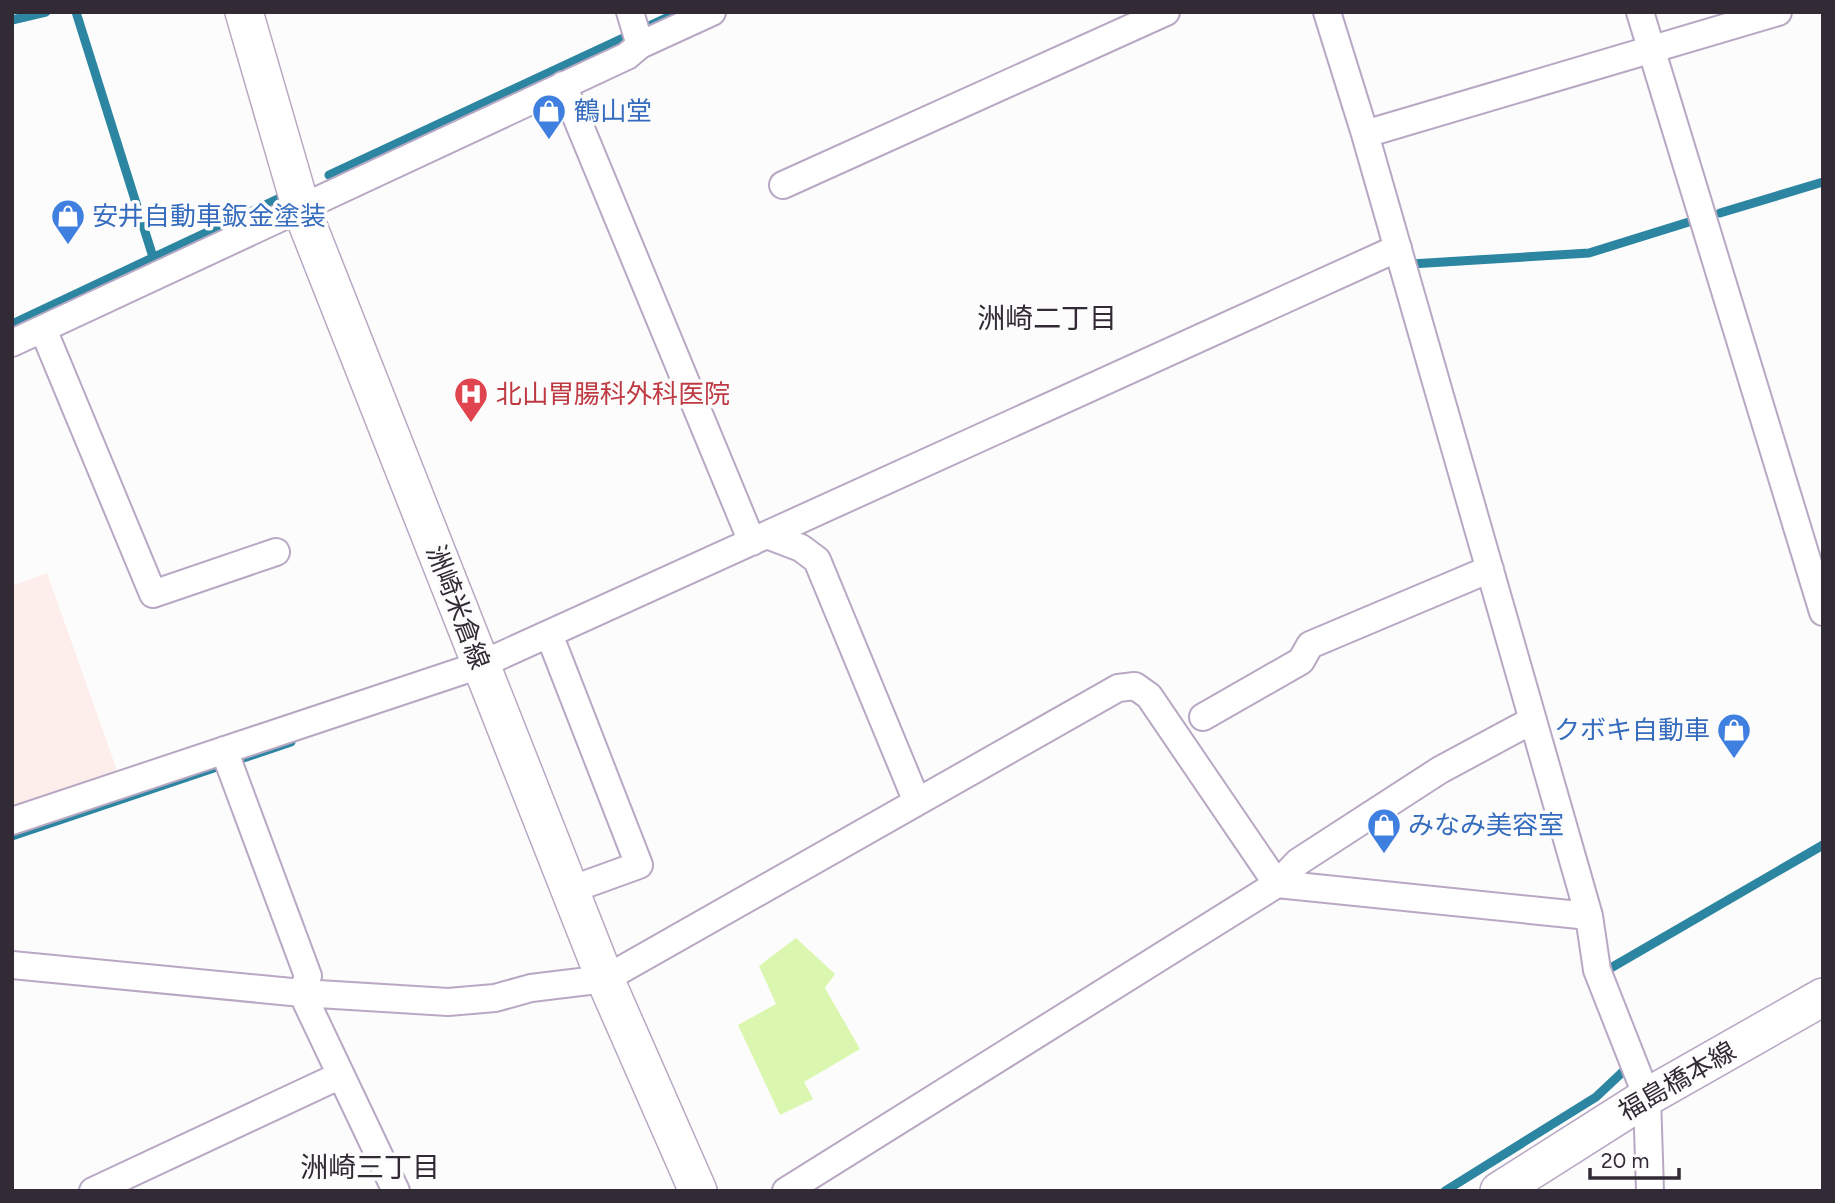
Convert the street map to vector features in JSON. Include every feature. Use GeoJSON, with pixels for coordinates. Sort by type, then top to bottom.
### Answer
{"type":"FeatureCollection","features":[{"type":"Feature","properties":{"kind":"main road","name":"洲崎米倉線"},"geometry":{"type":"LineString","coordinates":[[244,12],[301,208],[605,979],[698,1191]]}},
{"type":"Feature","properties":{"kind":"main road","name":"福島橋本線"},"geometry":{"type":"LineString","coordinates":[[1499,1191],[1637,1075],[1823,997]]}},
{"type":"Feature","properties":{"kind":"street"},"geometry":{"type":"LineString","coordinates":[[12,343],[627,56],[636,30],[712,12]]}},
{"type":"Feature","properties":{"kind":"street"},"geometry":{"type":"LineString","coordinates":[[783,185],[1166,12]]}},
{"type":"Feature","properties":{"kind":"street"},"geometry":{"type":"LineString","coordinates":[[1327,12],[1365,134],[1589,916],[1597,970],[1637,1075],[1650,1191]]}},
{"type":"Feature","properties":{"kind":"street"},"geometry":{"type":"LineString","coordinates":[[1640,12],[1823,612]]}},
{"type":"Feature","properties":{"kind":"street"},"geometry":{"type":"LineString","coordinates":[[1365,134],[1778,12]]}},
{"type":"Feature","properties":{"kind":"street"},"geometry":{"type":"LineString","coordinates":[[563,85],[770,539],[801,548],[817,560],[917,802]]}},
{"type":"Feature","properties":{"kind":"street"},"geometry":{"type":"LineString","coordinates":[[12,821],[227,759],[551,640],[1398,248]]}},
{"type":"Feature","properties":{"kind":"street"},"geometry":{"type":"LineString","coordinates":[[43,329],[153,594],[276,552]]}},
{"type":"Feature","properties":{"kind":"street"},"geometry":{"type":"LineString","coordinates":[[1203,717],[1301,661],[1310,645],[1490,569]]}},
{"type":"Feature","properties":{"kind":"street"},"geometry":{"type":"LineString","coordinates":[[551,640],[639,865],[570,890]]}},
{"type":"Feature","properties":{"kind":"street"},"geometry":{"type":"LineString","coordinates":[[12,965],[302,993],[448,1002],[495,998],[531,988],[605,979],[1118,688],[1135,686],[1149,696],[1277,884],[1589,916]]}},
{"type":"Feature","properties":{"kind":"street"},"geometry":{"type":"LineString","coordinates":[[786,1191],[1277,884],[1298,862],[1440,770],[1533,720]]}},
{"type":"Feature","properties":{"kind":"street"},"geometry":{"type":"LineString","coordinates":[[227,759],[308,976],[302,993],[396,1191]]}},
{"type":"Feature","properties":{"kind":"street"},"geometry":{"type":"LineString","coordinates":[[93,1191],[341,1075]]}},
{"type":"Feature","properties":{"kind":"shaded area"},"geometry":{"type":"Polygon","coordinates":[[[47,573],[119,776],[12,812],[12,586],[47,573]]]}},
{"type":"Feature","properties":{"kind":"green space"},"geometry":{"type":"Polygon","coordinates":[[[796,938],[835,974],[825,988],[860,1049],[804,1082],[813,1099],[780,1115],[738,1025],[776,1004],[759,966],[796,938]]]}},
{"type":"Feature","properties":{"kind":"waterway"},"geometry":{"type":"LineString","coordinates":[[12,20],[46,12]]}},
{"type":"Feature","properties":{"kind":"waterway"},"geometry":{"type":"LineString","coordinates":[[76,12],[153,257]]}},
{"type":"Feature","properties":{"kind":"waterway"},"geometry":{"type":"LineString","coordinates":[[329,175],[679,12]]}},
{"type":"Feature","properties":{"kind":"waterway"},"geometry":{"type":"LineString","coordinates":[[1720,213],[1823,182]]}},
{"type":"Feature","properties":{"kind":"waterway"},"geometry":{"type":"LineString","coordinates":[[12,324],[284,196]]}},
{"type":"Feature","properties":{"kind":"waterway"},"geometry":{"type":"LineString","coordinates":[[1411,264],[1589,253],[1692,221]]}},
{"type":"Feature","properties":{"kind":"waterway"},"geometry":{"type":"LineString","coordinates":[[12,836],[291,742]]}},
{"type":"Feature","properties":{"kind":"waterway"},"geometry":{"type":"LineString","coordinates":[[1610,978],[1609,969],[1823,845]]}},
{"type":"Feature","properties":{"kind":"waterway"},"geometry":{"type":"LineString","coordinates":[[1445,1191],[1596,1097],[1630,1065]]}},
{"type":"Feature","properties":{"kind":"place","name":"鶴山堂"},"geometry":{"type":"Point","coordinates":[549,141]}},
{"type":"Feature","properties":{"kind":"place","name":"安井自動車鈑金塗装"},"geometry":{"type":"Point","coordinates":[68,246]}},
{"type":"Feature","properties":{"kind":"place","name":"北山胃腸科外科医院"},"geometry":{"type":"Point","coordinates":[471,424]}},
{"type":"Feature","properties":{"kind":"place","name":"クボキ自動車"},"geometry":{"type":"Point","coordinates":[1734,760]}},
{"type":"Feature","properties":{"kind":"place","name":"みなみ美容室"},"geometry":{"type":"Point","coordinates":[1384,855]}},
{"type":"Feature","properties":{"kind":"district","name":"洲崎二丁目"},"geometry":{"type":"Point","coordinates":[1047,318]}},
{"type":"Feature","properties":{"kind":"district","name":"洲崎三丁目"},"geometry":{"type":"Point","coordinates":[370,1167]}}]}
